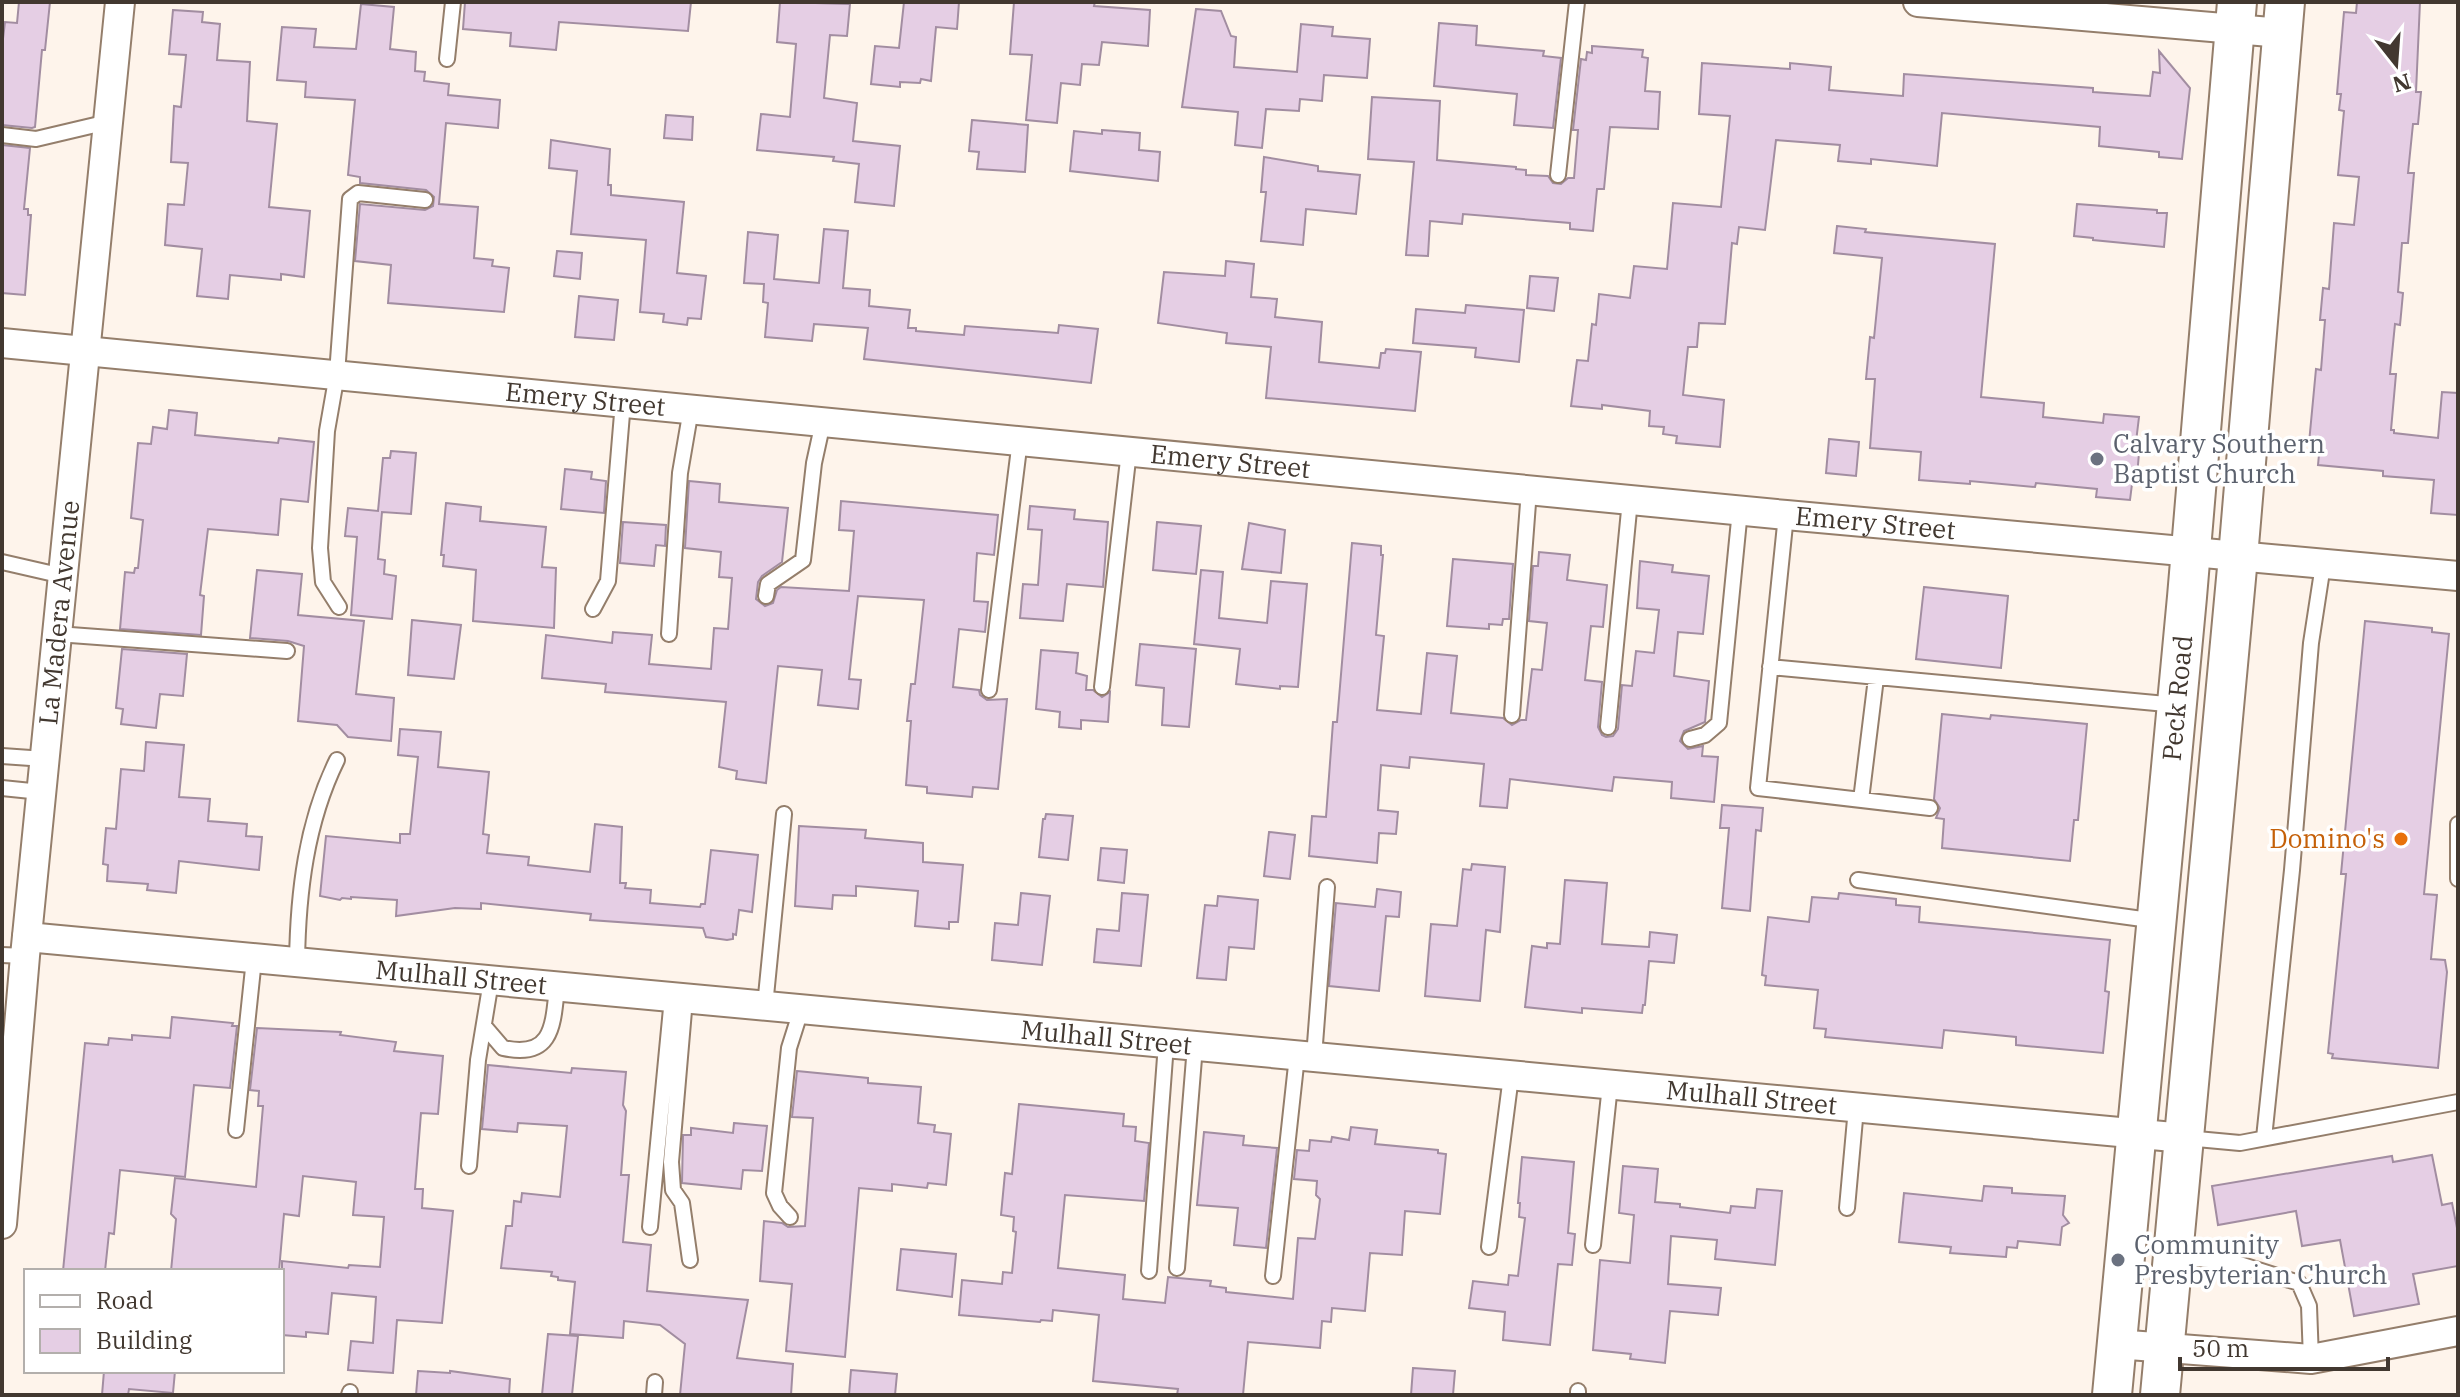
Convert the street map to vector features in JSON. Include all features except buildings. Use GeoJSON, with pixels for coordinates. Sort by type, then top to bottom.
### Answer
{"type":"FeatureCollection","features":[{"type":"Feature","properties":{"kind":"main road","name":"Peck Road"},"geometry":{"type":"LineString","coordinates":[[2112,1395],[2191,552],[2236,16]]}},
{"type":"Feature","properties":{"kind":"main road","name":"Peck Road"},"geometry":{"type":"LineString","coordinates":[[2160,1395],[2238,557],[2283,18]]}},
{"type":"Feature","properties":{"kind":"street","name":"La Madera Avenue"},"geometry":{"type":"LineString","coordinates":[[2,1224],[18,949],[45,759],[120,2]]}},
{"type":"Feature","properties":{"kind":"street"},"geometry":{"type":"LineString","coordinates":[[1918,2],[2283,18]]}},
{"type":"Feature","properties":{"kind":"street","name":"Emery Street"},"geometry":{"type":"LineString","coordinates":[[2,343],[1786,515],[2458,576]]}},
{"type":"Feature","properties":{"kind":"street","name":"Mulhall Street"},"geometry":{"type":"LineString","coordinates":[[18,949],[297,962],[2184,1138]]}},
{"type":"Feature","properties":{"kind":"street"},"geometry":{"type":"LineString","coordinates":[[2116,1344],[2311,1359],[2458,1331]]}},
{"type":"Feature","properties":{"kind":"lane"},"geometry":{"type":"LineString","coordinates":[[447,59],[453,2]]}},
{"type":"Feature","properties":{"kind":"lane"},"geometry":{"type":"LineString","coordinates":[[1558,175],[1577,2]]}},
{"type":"Feature","properties":{"kind":"lane"},"geometry":{"type":"LineString","coordinates":[[2,135],[36,139],[108,122]]}},
{"type":"Feature","properties":{"kind":"lane"},"geometry":{"type":"LineString","coordinates":[[339,607],[323,582],[320,556],[327,431],[337,374],[352,195],[358,193],[425,200]]}},
{"type":"Feature","properties":{"kind":"lane"},"geometry":{"type":"LineString","coordinates":[[593,609],[608,581],[623,402]]}},
{"type":"Feature","properties":{"kind":"lane"},"geometry":{"type":"LineString","coordinates":[[669,634],[680,473],[691,409]]}},
{"type":"Feature","properties":{"kind":"lane"},"geometry":{"type":"LineString","coordinates":[[766,596],[768,584],[803,560],[814,463],[823,422]]}},
{"type":"Feature","properties":{"kind":"lane"},"geometry":{"type":"LineString","coordinates":[[989,690],[1020,440]]}},
{"type":"Feature","properties":{"kind":"lane"},"geometry":{"type":"LineString","coordinates":[[1102,687],[1129,451]]}},
{"type":"Feature","properties":{"kind":"lane"},"geometry":{"type":"LineString","coordinates":[[1512,715],[1529,490]]}},
{"type":"Feature","properties":{"kind":"lane"},"geometry":{"type":"LineString","coordinates":[[1608,727],[1630,500]]}},
{"type":"Feature","properties":{"kind":"lane"},"geometry":{"type":"LineString","coordinates":[[1690,739],[1705,735],[1719,723],[1740,510]]}},
{"type":"Feature","properties":{"kind":"lane"},"geometry":{"type":"LineString","coordinates":[[1786,515],[1758,788],[1930,808]]}},
{"type":"Feature","properties":{"kind":"lane"},"geometry":{"type":"LineString","coordinates":[[2,562],[63,576]]}},
{"type":"Feature","properties":{"kind":"lane"},"geometry":{"type":"LineString","coordinates":[[2264,1138],[2292,870],[2311,643],[2323,565]]}},
{"type":"Feature","properties":{"kind":"lane"},"geometry":{"type":"LineString","coordinates":[[57,634],[287,651]]}},
{"type":"Feature","properties":{"kind":"lane"},"geometry":{"type":"LineString","coordinates":[[1770,667],[2177,705]]}},
{"type":"Feature","properties":{"kind":"lane"},"geometry":{"type":"LineString","coordinates":[[1861,800],[1876,678]]}},
{"type":"Feature","properties":{"kind":"lane"},"geometry":{"type":"LineString","coordinates":[[2,756],[45,759]]}},
{"type":"Feature","properties":{"kind":"lane"},"geometry":{"type":"LineString","coordinates":[[297,962],[298,921],[312,823],[337,760]]}},
{"type":"Feature","properties":{"kind":"lane"},"geometry":{"type":"LineString","coordinates":[[2,788],[41,792]]}},
{"type":"Feature","properties":{"kind":"lane"},"geometry":{"type":"LineString","coordinates":[[765,1006],[784,814]]}},
{"type":"Feature","properties":{"kind":"lane"},"geometry":{"type":"LineString","coordinates":[[2458,824],[2458,879]]}},
{"type":"Feature","properties":{"kind":"lane"},"geometry":{"type":"LineString","coordinates":[[1858,880],[2157,921]]}},
{"type":"Feature","properties":{"kind":"lane"},"geometry":{"type":"LineString","coordinates":[[1273,1276],[1327,887]]}},
{"type":"Feature","properties":{"kind":"lane"},"geometry":{"type":"LineString","coordinates":[[236,1130],[254,959]]}},
{"type":"Feature","properties":{"kind":"lane"},"geometry":{"type":"LineString","coordinates":[[469,1166],[478,1060],[491,981]]}},
{"type":"Feature","properties":{"kind":"lane"},"geometry":{"type":"LineString","coordinates":[[485,1027],[503,1048],[529,1050],[541,1044],[551,1033],[557,987]]}},
{"type":"Feature","properties":{"kind":"lane"},"geometry":{"type":"LineString","coordinates":[[650,1227],[679,998]]}},
{"type":"Feature","properties":{"kind":"lane"},"geometry":{"type":"LineString","coordinates":[[679,998],[671,1162],[673,1190],[682,1203],[690,1260]]}},
{"type":"Feature","properties":{"kind":"lane"},"geometry":{"type":"LineString","coordinates":[[790,1217],[774,1193],[789,1048],[801,1010]]}},
{"type":"Feature","properties":{"kind":"lane"},"geometry":{"type":"LineString","coordinates":[[1149,1271],[1166,1044]]}},
{"type":"Feature","properties":{"kind":"lane"},"geometry":{"type":"LineString","coordinates":[[1177,1268],[1195,1046]]}},
{"type":"Feature","properties":{"kind":"lane"},"geometry":{"type":"LineString","coordinates":[[1489,1247],[1511,1076]]}},
{"type":"Feature","properties":{"kind":"lane"},"geometry":{"type":"LineString","coordinates":[[1593,1245],[1610,1085]]}},
{"type":"Feature","properties":{"kind":"lane"},"geometry":{"type":"LineString","coordinates":[[2184,1138],[2240,1143],[2458,1102]]}},
{"type":"Feature","properties":{"kind":"lane"},"geometry":{"type":"LineString","coordinates":[[1847,1208],[1856,1108]]}},
{"type":"Feature","properties":{"kind":"lane"},"geometry":{"type":"LineString","coordinates":[[2172,1257],[2233,1262],[2299,1283],[2309,1306],[2311,1359]]}},
{"type":"Feature","properties":{"kind":"place","name":"Calvary Southern Baptist Church"},"geometry":{"type":"Point","coordinates":[2097,459]}},
{"type":"Feature","properties":{"kind":"place","name":"Domino's"},"geometry":{"type":"Point","coordinates":[2401,839]}},
{"type":"Feature","properties":{"kind":"place","name":"Community Presbyterian Church"},"geometry":{"type":"Point","coordinates":[2118,1260]}}]}
